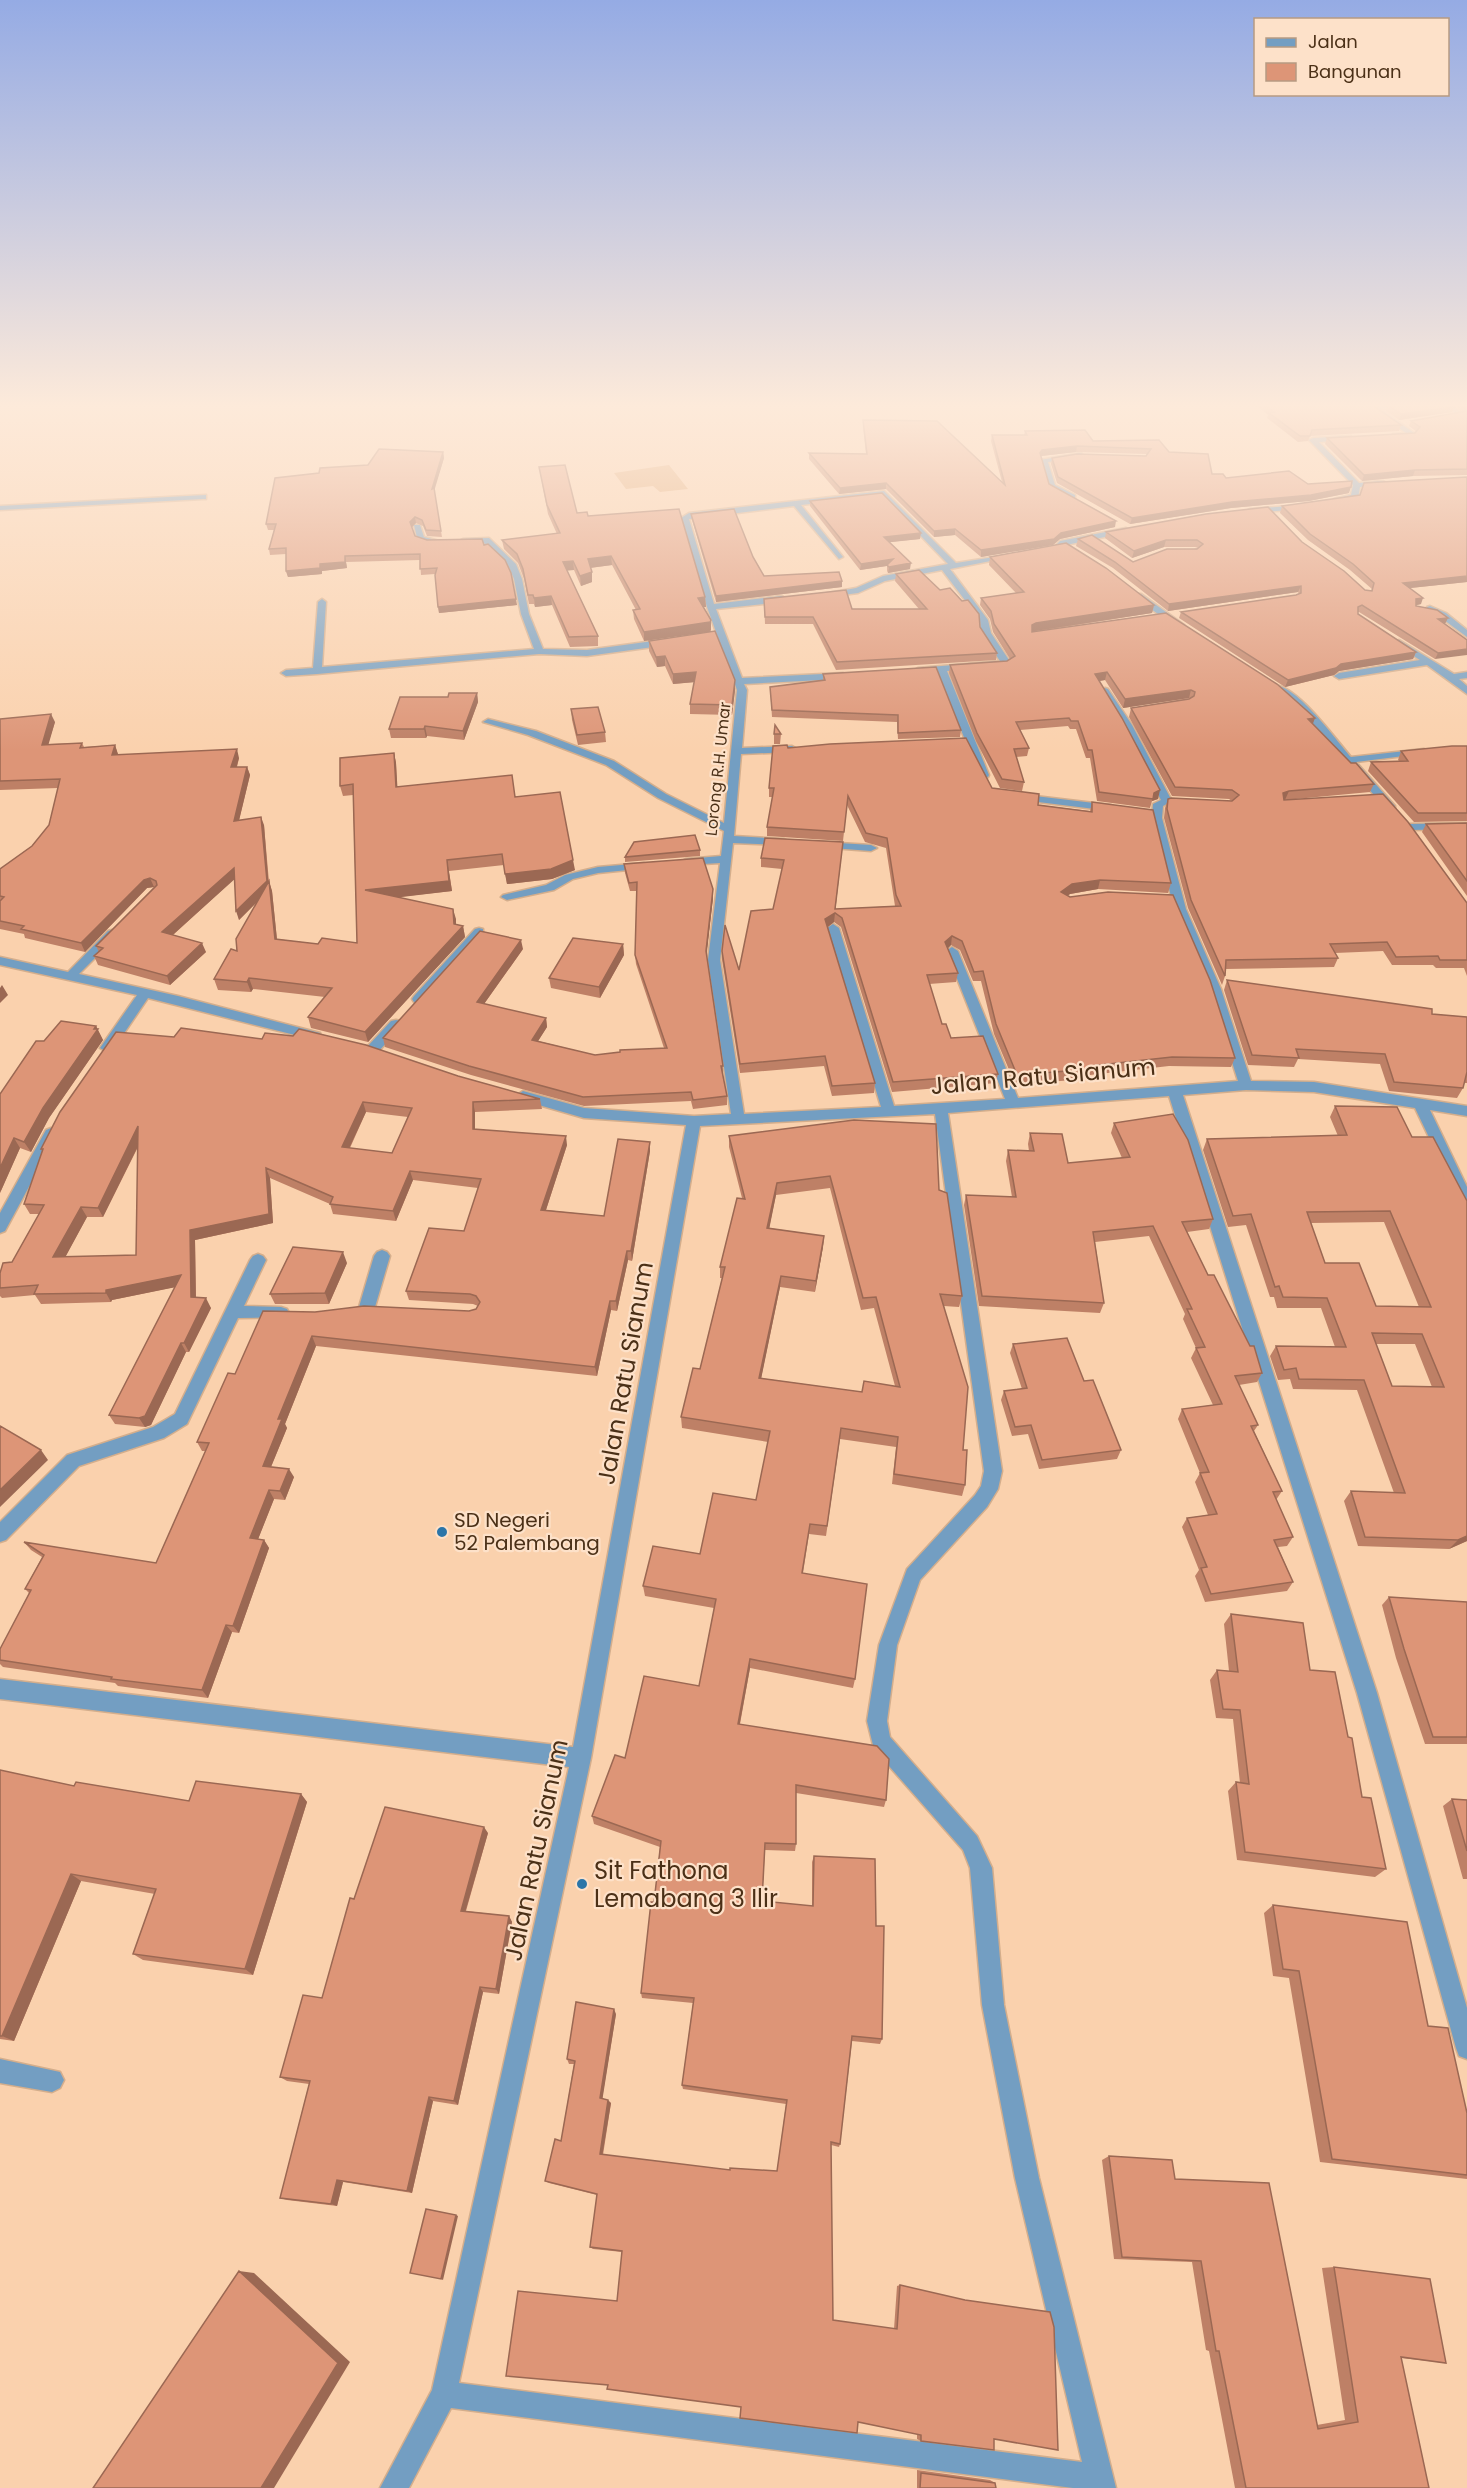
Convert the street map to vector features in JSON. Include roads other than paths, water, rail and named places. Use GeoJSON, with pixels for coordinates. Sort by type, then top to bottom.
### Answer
{"type":"FeatureCollection","features":[{"type":"Feature","properties":{"kind":"street","name":"Lorong R.H. Umar"},"geometry":{"type":"LineString","coordinates":[[687,519],[711,607],[715,636],[742,690],[714,960],[738,1118]]}},
{"type":"Feature","properties":{"kind":"street"},"geometry":{"type":"LineString","coordinates":[[809,519],[839,557]]}},
{"type":"Feature","properties":{"kind":"street","name":"Lorong R.H. Umar"},"geometry":{"type":"LineString","coordinates":[[910,519],[955,566]]}},
{"type":"Feature","properties":{"kind":"street"},"geometry":{"type":"LineString","coordinates":[[1119,524],[1129,529]]}},
{"type":"Feature","properties":{"kind":"street"},"geometry":{"type":"LineString","coordinates":[[417,527],[421,539],[428,542],[486,540],[512,564],[518,579],[525,614],[539,651]]}},
{"type":"Feature","properties":{"kind":"street"},"geometry":{"type":"LineString","coordinates":[[1035,553],[1056,549],[1064,543],[1139,527]]}},
{"type":"Feature","properties":{"kind":"street"},"geometry":{"type":"LineString","coordinates":[[1093,536],[1107,546]]}},
{"type":"Feature","properties":{"kind":"street"},"geometry":{"type":"LineString","coordinates":[[1064,543],[1081,554]]}},
{"type":"Feature","properties":{"kind":"street"},"geometry":{"type":"LineString","coordinates":[[821,594],[858,590],[883,579],[1016,556]]}},
{"type":"Feature","properties":{"kind":"street"},"geometry":{"type":"LineString","coordinates":[[907,672],[1006,663],[986,633],[984,620],[944,567]]}},
{"type":"Feature","properties":{"kind":"street"},"geometry":{"type":"LineString","coordinates":[[1129,588],[1186,630]]}},
{"type":"Feature","properties":{"kind":"street"},"geometry":{"type":"LineString","coordinates":[[711,607],[788,598]]}},
{"type":"Feature","properties":{"kind":"street"},"geometry":{"type":"LineString","coordinates":[[317,671],[322,602]]}},
{"type":"Feature","properties":{"kind":"street"},"geometry":{"type":"LineString","coordinates":[[1418,609],[1438,612],[1467,634]]}},
{"type":"Feature","properties":{"kind":"street"},"geometry":{"type":"LineString","coordinates":[[1157,618],[1180,614]]}},
{"type":"Feature","properties":{"kind":"street"},"geometry":{"type":"LineString","coordinates":[[1388,637],[1452,677],[1467,691]]}},
{"type":"Feature","properties":{"kind":"street"},"geometry":{"type":"LineString","coordinates":[[286,673],[539,651],[557,653],[596,651],[674,641]]}},
{"type":"Feature","properties":{"kind":"street"},"geometry":{"type":"LineString","coordinates":[[1339,676],[1427,662]]}},
{"type":"Feature","properties":{"kind":"street"},"geometry":{"type":"LineString","coordinates":[[941,669],[963,742],[992,790]]}},
{"type":"Feature","properties":{"kind":"street"},"geometry":{"type":"LineString","coordinates":[[1452,677],[1467,675]]}},
{"type":"Feature","properties":{"kind":"street"},"geometry":{"type":"LineString","coordinates":[[739,681],[850,676]]}},
{"type":"Feature","properties":{"kind":"street"},"geometry":{"type":"LineString","coordinates":[[1267,682],[1296,701],[1407,824],[1467,826]]}},
{"type":"Feature","properties":{"kind":"street"},"geometry":{"type":"LineString","coordinates":[[1100,683],[1125,712],[1172,801],[1158,804],[1151,813],[1172,899],[1215,989],[1246,1085]]}},
{"type":"Feature","properties":{"kind":"street"},"geometry":{"type":"LineString","coordinates":[[488,722],[532,733],[610,763],[728,834],[794,843]]}},
{"type":"Feature","properties":{"kind":"street"},"geometry":{"type":"LineString","coordinates":[[737,751],[808,748]]}},
{"type":"Feature","properties":{"kind":"street"},"geometry":{"type":"LineString","coordinates":[[1349,760],[1429,750]]}},
{"type":"Feature","properties":{"kind":"street"},"geometry":{"type":"LineString","coordinates":[[1012,796],[1124,810]]}},
{"type":"Feature","properties":{"kind":"street"},"geometry":{"type":"LineString","coordinates":[[1369,798],[1381,797]]}},
{"type":"Feature","properties":{"kind":"street"},"geometry":{"type":"LineString","coordinates":[[816,844],[871,848]]}},
{"type":"Feature","properties":{"kind":"street"},"geometry":{"type":"LineString","coordinates":[[679,863],[726,859]]}},
{"type":"Feature","properties":{"kind":"street"},"geometry":{"type":"LineString","coordinates":[[507,897],[550,888],[570,877],[598,870],[656,865]]}},
{"type":"Feature","properties":{"kind":"street"},"geometry":{"type":"LineString","coordinates":[[70,977],[120,926]]}},
{"type":"Feature","properties":{"kind":"street"},"geometry":{"type":"LineString","coordinates":[[832,928],[889,1112]]}},
{"type":"Feature","properties":{"kind":"street"},"geometry":{"type":"LineString","coordinates":[[372,1051],[479,932]]}},
{"type":"Feature","properties":{"kind":"street"},"geometry":{"type":"LineString","coordinates":[[951,951],[1013,1102]]}},
{"type":"Feature","properties":{"kind":"street"},"geometry":{"type":"LineString","coordinates":[[0,961],[145,993],[327,1039]]}},
{"type":"Feature","properties":{"kind":"street"},"geometry":{"type":"LineString","coordinates":[[98,1061],[145,993]]}},
{"type":"Feature","properties":{"kind":"street","name":"Jalan Ratu Sianum"},"geometry":{"type":"LineString","coordinates":[[394,2488],[444,2394],[581,1758],[694,1121],[941,1109],[1246,1085],[1314,1087],[1467,1111]]}},
{"type":"Feature","properties":{"kind":"street"},"geometry":{"type":"LineString","coordinates":[[1174,1089],[1367,1693],[1467,2048]]}},
{"type":"Feature","properties":{"kind":"street"},"geometry":{"type":"LineString","coordinates":[[509,1093],[584,1113],[694,1121]]}},
{"type":"Feature","properties":{"kind":"street"},"geometry":{"type":"LineString","coordinates":[[1420,1103],[1467,1202]]}},
{"type":"Feature","properties":{"kind":"street"},"geometry":{"type":"LineString","coordinates":[[444,2394],[1101,2483],[1027,2178],[995,2017],[978,1856],[970,1843],[881,1742],[877,1721],[888,1645],[913,1575],[966,1514],[981,1501],[989,1489],[993,1471],[941,1109]]}},
{"type":"Feature","properties":{"kind":"street"},"geometry":{"type":"LineString","coordinates":[[0,1227],[58,1119]]}},
{"type":"Feature","properties":{"kind":"street"},"geometry":{"type":"LineString","coordinates":[[348,1309],[373,1307],[382,1256]]}},
{"type":"Feature","properties":{"kind":"street"},"geometry":{"type":"LineString","coordinates":[[0,1534],[73,1460],[158,1433],[181,1419],[258,1260]]}},
{"type":"Feature","properties":{"kind":"street"},"geometry":{"type":"LineString","coordinates":[[233,1312],[297,1313]]}},
{"type":"Feature","properties":{"kind":"street"},"geometry":{"type":"LineString","coordinates":[[0,1689],[581,1758]]}},
{"type":"Feature","properties":{"kind":"street"},"geometry":{"type":"LineString","coordinates":[[0,2071],[52,2080]]}},
{"type":"Feature","properties":{"kind":"place","name":"SD Negeri 52 Palembang"},"geometry":{"type":"Point","coordinates":[442,1532]}},
{"type":"Feature","properties":{"kind":"place","name":"Sit Fathona Lemabang 3 Ilir"},"geometry":{"type":"Point","coordinates":[582,1884]}}]}
